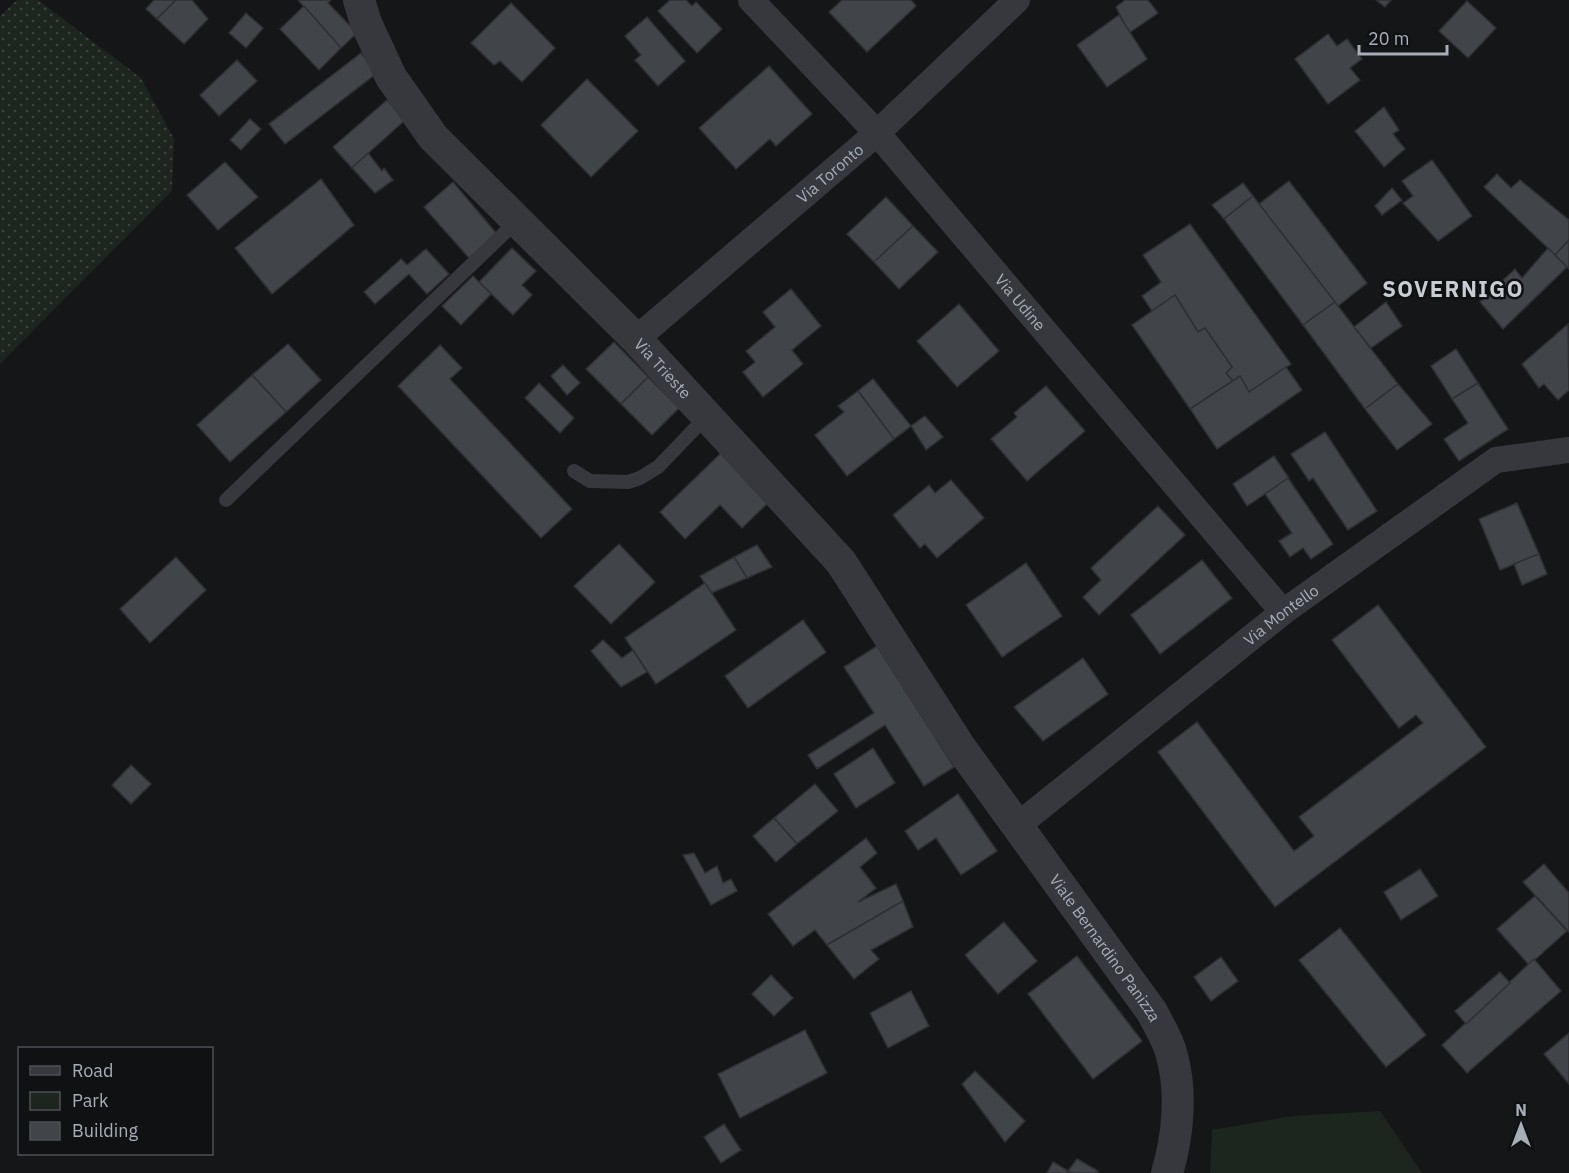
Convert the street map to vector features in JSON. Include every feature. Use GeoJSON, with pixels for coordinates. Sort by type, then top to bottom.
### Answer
{"type":"FeatureCollection","features":[{"type":"Feature","properties":{"kind":"street","name":"Via Trieste"},"geometry":{"type":"LineString","coordinates":[[359,0],[366,23],[392,77],[434,137],[636,339],[841,562],[960,747]]}},
{"type":"Feature","properties":{"kind":"street","name":"Via Udine"},"geometry":{"type":"LineString","coordinates":[[750,0],[877,133],[1283,612]]}},
{"type":"Feature","properties":{"kind":"street","name":"Via Toronto"},"geometry":{"type":"LineString","coordinates":[[636,339],[877,133],[1007,3]]}},
{"type":"Feature","properties":{"kind":"street","name":"Via Montello"},"geometry":{"type":"LineString","coordinates":[[1017,826],[1283,612],[1496,460],[1569,450]]}},
{"type":"Feature","properties":{"kind":"street","name":"Viale Bernardino Panizza"},"geometry":{"type":"LineString","coordinates":[[960,747],[1152,1012],[1172,1053],[1177,1087],[1177,1123],[1167,1173]]}},
{"type":"Feature","properties":{"kind":"lane"},"geometry":{"type":"LineString","coordinates":[[226,500],[517,221]]}},
{"type":"Feature","properties":{"kind":"lane"},"geometry":{"type":"LineString","coordinates":[[574,471],[590,481],[628,482],[640,478],[658,467],[708,415]]}},
{"type":"Feature","properties":{"kind":"green space"},"geometry":{"type":"Polygon","coordinates":[[[17,0],[38,0],[141,78],[174,139],[172,191],[0,364],[0,16],[17,0]]]}},
{"type":"Feature","properties":{"kind":"green space"},"geometry":{"type":"Polygon","coordinates":[[[1380,1111],[1422,1173],[1210,1173],[1212,1130],[1293,1116],[1380,1111]]]}},
{"type":"Feature","properties":{"kind":"building"},"geometry":{"type":"Polygon","coordinates":[[[154,0],[176,0],[157,19],[146,9],[154,0]]]}},
{"type":"Feature","properties":{"kind":"building"},"geometry":{"type":"Polygon","coordinates":[[[176,0],[192,0],[208,19],[184,44],[157,19],[176,0]]]}},
{"type":"Feature","properties":{"kind":"building"},"geometry":{"type":"Polygon","coordinates":[[[298,0],[331,0],[328,3],[357,33],[341,48],[298,0]]]}},
{"type":"Feature","properties":{"kind":"building"},"geometry":{"type":"Polygon","coordinates":[[[670,0],[686,0],[692,6],[696,2],[722,29],[697,53],[658,11],[670,0]]]}},
{"type":"Feature","properties":{"kind":"building"},"geometry":{"type":"Polygon","coordinates":[[[842,0],[911,0],[916,6],[867,52],[829,12],[842,0]]]}},
{"type":"Feature","properties":{"kind":"building"},"geometry":{"type":"Polygon","coordinates":[[[1125,0],[1148,0],[1158,13],[1129,33],[1116,7],[1125,0]]]}},
{"type":"Feature","properties":{"kind":"building"},"geometry":{"type":"Polygon","coordinates":[[[1376,0],[1391,0],[1385,7],[1376,0]]]}},
{"type":"Feature","properties":{"kind":"building"},"geometry":{"type":"Polygon","coordinates":[[[1467,1],[1496,28],[1468,58],[1439,31],[1467,1]]]}},
{"type":"Feature","properties":{"kind":"building"},"geometry":{"type":"Polygon","coordinates":[[[511,3],[555,48],[522,82],[500,61],[494,65],[471,43],[511,3]]]}},
{"type":"Feature","properties":{"kind":"building"},"geometry":{"type":"Polygon","coordinates":[[[304,6],[341,48],[319,70],[280,29],[304,6]]]}},
{"type":"Feature","properties":{"kind":"building"},"geometry":{"type":"Polygon","coordinates":[[[246,13],[263,28],[246,48],[229,33],[246,13]]]}},
{"type":"Feature","properties":{"kind":"building"},"geometry":{"type":"Polygon","coordinates":[[[1119,15],[1147,59],[1107,87],[1077,45],[1119,15]]]}},
{"type":"Feature","properties":{"kind":"building"},"geometry":{"type":"Polygon","coordinates":[[[647,17],[685,61],[658,86],[635,60],[641,55],[625,36],[647,17]]]}},
{"type":"Feature","properties":{"kind":"building"},"geometry":{"type":"Polygon","coordinates":[[[1328,34],[1337,46],[1347,39],[1362,59],[1350,68],[1360,80],[1328,104],[1295,59],[1328,34]]]}},
{"type":"Feature","properties":{"kind":"building"},"geometry":{"type":"Polygon","coordinates":[[[361,53],[377,73],[285,144],[269,124],[361,53]]]}},
{"type":"Feature","properties":{"kind":"building"},"geometry":{"type":"Polygon","coordinates":[[[237,60],[257,81],[219,116],[200,95],[237,60]]]}},
{"type":"Feature","properties":{"kind":"building"},"geometry":{"type":"Polygon","coordinates":[[[769,66],[812,114],[776,146],[770,139],[736,169],[699,128],[769,66]]]}},
{"type":"Feature","properties":{"kind":"building"},"geometry":{"type":"Polygon","coordinates":[[[587,79],[638,131],[591,177],[541,125],[587,79]]]}},
{"type":"Feature","properties":{"kind":"building"},"geometry":{"type":"Polygon","coordinates":[[[387,100],[405,120],[352,168],[333,147],[387,100]]]}},
{"type":"Feature","properties":{"kind":"building"},"geometry":{"type":"Polygon","coordinates":[[[1384,107],[1399,130],[1393,134],[1405,149],[1384,167],[1355,131],[1384,107]]]}},
{"type":"Feature","properties":{"kind":"building"},"geometry":{"type":"Polygon","coordinates":[[[250,119],[261,129],[241,150],[230,140],[250,119]]]}},
{"type":"Feature","properties":{"kind":"building"},"geometry":{"type":"Polygon","coordinates":[[[368,153],[382,171],[384,168],[393,180],[375,193],[352,168],[368,153]]]}},
{"type":"Feature","properties":{"kind":"building"},"geometry":{"type":"Polygon","coordinates":[[[1432,160],[1472,216],[1438,241],[1403,203],[1413,196],[1402,181],[1432,160]]]}},
{"type":"Feature","properties":{"kind":"building"},"geometry":{"type":"Polygon","coordinates":[[[225,162],[258,197],[218,230],[187,195],[225,162]]]}},
{"type":"Feature","properties":{"kind":"building"},"geometry":{"type":"Polygon","coordinates":[[[1497,174],[1511,188],[1520,180],[1569,220],[1569,240],[1555,255],[1484,187],[1497,174]]]}},
{"type":"Feature","properties":{"kind":"building"},"geometry":{"type":"Polygon","coordinates":[[[321,179],[354,225],[272,294],[235,248],[321,179]]]}},
{"type":"Feature","properties":{"kind":"building"},"geometry":{"type":"Polygon","coordinates":[[[1289,181],[1367,283],[1338,306],[1259,204],[1289,181]]]}},
{"type":"Feature","properties":{"kind":"building"},"geometry":{"type":"Polygon","coordinates":[[[453,182],[497,234],[469,258],[424,207],[453,182]]]}},
{"type":"Feature","properties":{"kind":"building"},"geometry":{"type":"Polygon","coordinates":[[[1243,183],[1253,196],[1224,219],[1212,205],[1243,183]]]}},
{"type":"Feature","properties":{"kind":"building"},"geometry":{"type":"Polygon","coordinates":[[[1392,188],[1402,200],[1382,215],[1375,206],[1392,188]]]}},
{"type":"Feature","properties":{"kind":"building"},"geometry":{"type":"Polygon","coordinates":[[[1253,196],[1335,302],[1303,325],[1224,219],[1253,196]]]}},
{"type":"Feature","properties":{"kind":"building"},"geometry":{"type":"Polygon","coordinates":[[[886,197],[913,226],[874,262],[847,234],[886,197]]]}},
{"type":"Feature","properties":{"kind":"building"},"geometry":{"type":"Polygon","coordinates":[[[1190,224],[1291,364],[1249,392],[1240,376],[1233,381],[1226,373],[1232,367],[1205,328],[1198,332],[1175,295],[1152,311],[1142,296],[1161,282],[1143,255],[1190,224]]]}},
{"type":"Feature","properties":{"kind":"building"},"geometry":{"type":"Polygon","coordinates":[[[913,226],[938,252],[899,289],[874,262],[913,226]]]}},
{"type":"Feature","properties":{"kind":"building"},"geometry":{"type":"Polygon","coordinates":[[[1569,240],[1569,269],[1555,255],[1569,240]]]}},
{"type":"Feature","properties":{"kind":"building"},"geometry":{"type":"Polygon","coordinates":[[[512,248],[536,271],[522,285],[532,295],[513,315],[479,282],[512,248]]]}},
{"type":"Feature","properties":{"kind":"building"},"geometry":{"type":"Polygon","coordinates":[[[1548,248],[1567,267],[1503,329],[1480,302],[1515,269],[1522,278],[1548,248]]]}},
{"type":"Feature","properties":{"kind":"building"},"geometry":{"type":"Polygon","coordinates":[[[426,249],[449,274],[427,294],[409,274],[375,304],[364,292],[401,259],[407,265],[426,249]]]}},
{"type":"Feature","properties":{"kind":"building"},"geometry":{"type":"Polygon","coordinates":[[[473,276],[491,294],[461,325],[442,306],[473,276]]]}},
{"type":"Feature","properties":{"kind":"building"},"geometry":{"type":"Polygon","coordinates":[[[791,289],[821,326],[792,350],[803,364],[763,397],[743,372],[755,362],[746,351],[775,327],[763,312],[791,289]]]}},
{"type":"Feature","properties":{"kind":"building"},"geometry":{"type":"Polygon","coordinates":[[[1175,295],[1198,332],[1205,328],[1232,367],[1226,373],[1233,381],[1190,409],[1132,325],[1175,295]]]}},
{"type":"Feature","properties":{"kind":"building"},"geometry":{"type":"Polygon","coordinates":[[[1335,302],[1398,384],[1365,409],[1303,325],[1335,302]]]}},
{"type":"Feature","properties":{"kind":"building"},"geometry":{"type":"Polygon","coordinates":[[[1386,302],[1402,326],[1371,348],[1354,327],[1386,302]]]}},
{"type":"Feature","properties":{"kind":"building"},"geometry":{"type":"Polygon","coordinates":[[[959,304],[999,351],[957,387],[917,341],[959,304]]]}},
{"type":"Feature","properties":{"kind":"building"},"geometry":{"type":"Polygon","coordinates":[[[1568,324],[1569,390],[1558,400],[1544,384],[1539,388],[1522,364],[1568,324]]]}},
{"type":"Feature","properties":{"kind":"building"},"geometry":{"type":"Polygon","coordinates":[[[614,342],[648,377],[621,404],[586,369],[614,342]]]}},
{"type":"Feature","properties":{"kind":"building"},"geometry":{"type":"Polygon","coordinates":[[[288,344],[321,380],[286,412],[252,375],[288,344]]]}},
{"type":"Feature","properties":{"kind":"building"},"geometry":{"type":"Polygon","coordinates":[[[440,345],[462,368],[450,379],[572,509],[541,538],[398,386],[440,345]]]}},
{"type":"Feature","properties":{"kind":"building"},"geometry":{"type":"Polygon","coordinates":[[[1456,349],[1478,383],[1452,399],[1431,366],[1456,349]]]}},
{"type":"Feature","properties":{"kind":"building"},"geometry":{"type":"Polygon","coordinates":[[[563,365],[580,383],[567,395],[551,376],[563,365]]]}},
{"type":"Feature","properties":{"kind":"building"},"geometry":{"type":"Polygon","coordinates":[[[1286,367],[1302,390],[1217,449],[1190,409],[1240,376],[1249,392],[1286,367]]]}},
{"type":"Feature","properties":{"kind":"building"},"geometry":{"type":"Polygon","coordinates":[[[252,375],[286,412],[230,462],[197,425],[252,375]]]}},
{"type":"Feature","properties":{"kind":"building"},"geometry":{"type":"Polygon","coordinates":[[[648,377],[679,408],[652,435],[621,404],[648,377]]]}},
{"type":"Feature","properties":{"kind":"building"},"geometry":{"type":"Polygon","coordinates":[[[873,379],[911,426],[894,439],[858,391],[873,379]]]}},
{"type":"Feature","properties":{"kind":"building"},"geometry":{"type":"Polygon","coordinates":[[[539,383],[574,418],[560,433],[525,398],[539,383]]]}},
{"type":"Feature","properties":{"kind":"building"},"geometry":{"type":"Polygon","coordinates":[[[1478,383],[1508,429],[1459,461],[1444,439],[1468,423],[1452,399],[1478,383]]]}},
{"type":"Feature","properties":{"kind":"building"},"geometry":{"type":"Polygon","coordinates":[[[1398,384],[1432,424],[1397,450],[1365,409],[1398,384]]]}},
{"type":"Feature","properties":{"kind":"building"},"geometry":{"type":"Polygon","coordinates":[[[1046,386],[1085,431],[1027,481],[991,439],[1017,417],[1014,413],[1046,386]]]}},
{"type":"Feature","properties":{"kind":"building"},"geometry":{"type":"Polygon","coordinates":[[[858,391],[894,439],[847,476],[815,435],[844,412],[838,406],[858,391]]]}},
{"type":"Feature","properties":{"kind":"building"},"geometry":{"type":"Polygon","coordinates":[[[925,416],[943,437],[926,450],[911,426],[925,416]]]}},
{"type":"Feature","properties":{"kind":"building"},"geometry":{"type":"Polygon","coordinates":[[[1325,432],[1377,511],[1348,530],[1313,478],[1309,481],[1291,454],[1325,432]]]}},
{"type":"Feature","properties":{"kind":"building"},"geometry":{"type":"Polygon","coordinates":[[[721,453],[769,502],[742,528],[720,505],[685,539],[660,512],[721,453]]]}},
{"type":"Feature","properties":{"kind":"building"},"geometry":{"type":"Polygon","coordinates":[[[1274,456],[1289,478],[1247,506],[1233,484],[1274,456]]]}},
{"type":"Feature","properties":{"kind":"building"},"geometry":{"type":"Polygon","coordinates":[[[1288,478],[1333,544],[1311,559],[1303,548],[1290,557],[1279,541],[1292,533],[1265,494],[1288,478]]]}},
{"type":"Feature","properties":{"kind":"building"},"geometry":{"type":"Polygon","coordinates":[[[951,480],[984,518],[937,558],[925,544],[920,548],[893,515],[929,485],[935,493],[951,480]]]}},
{"type":"Feature","properties":{"kind":"building"},"geometry":{"type":"Polygon","coordinates":[[[1517,503],[1539,554],[1500,570],[1479,519],[1517,503]]]}},
{"type":"Feature","properties":{"kind":"building"},"geometry":{"type":"Polygon","coordinates":[[[1158,506],[1185,535],[1099,615],[1083,597],[1101,580],[1091,568],[1158,506]]]}},
{"type":"Feature","properties":{"kind":"building"},"geometry":{"type":"Polygon","coordinates":[[[619,544],[655,582],[611,624],[574,586],[619,544]]]}},
{"type":"Feature","properties":{"kind":"building"},"geometry":{"type":"Polygon","coordinates":[[[757,545],[772,567],[747,578],[734,557],[757,545]]]}},
{"type":"Feature","properties":{"kind":"building"},"geometry":{"type":"Polygon","coordinates":[[[1539,554],[1547,574],[1522,585],[1514,564],[1539,554]]]}},
{"type":"Feature","properties":{"kind":"building"},"geometry":{"type":"Polygon","coordinates":[[[176,557],[206,590],[150,643],[120,609],[176,557]]]}},
{"type":"Feature","properties":{"kind":"building"},"geometry":{"type":"Polygon","coordinates":[[[734,557],[747,578],[711,593],[700,576],[734,557]]]}},
{"type":"Feature","properties":{"kind":"building"},"geometry":{"type":"Polygon","coordinates":[[[1202,560],[1232,598],[1160,654],[1131,615],[1202,560]]]}},
{"type":"Feature","properties":{"kind":"building"},"geometry":{"type":"Polygon","coordinates":[[[1026,563],[1062,616],[1002,657],[966,605],[1026,563]]]}},
{"type":"Feature","properties":{"kind":"building"},"geometry":{"type":"Polygon","coordinates":[[[705,583],[736,630],[656,684],[625,638],[705,583]]]}},
{"type":"Feature","properties":{"kind":"building"},"geometry":{"type":"Polygon","coordinates":[[[1378,605],[1486,747],[1275,907],[1158,752],[1197,722],[1294,851],[1314,836],[1299,817],[1423,723],[1416,715],[1399,728],[1332,640],[1378,605]]]}},
{"type":"Feature","properties":{"kind":"building"},"geometry":{"type":"Polygon","coordinates":[[[803,620],[826,652],[748,708],[725,676],[803,620]]]}},
{"type":"Feature","properties":{"kind":"building"},"geometry":{"type":"Polygon","coordinates":[[[603,640],[622,658],[633,650],[647,672],[621,687],[591,651],[603,640]]]}},
{"type":"Feature","properties":{"kind":"building"},"geometry":{"type":"Polygon","coordinates":[[[877,646],[954,767],[924,786],[885,725],[817,769],[808,755],[874,713],[844,667],[877,646]]]}},
{"type":"Feature","properties":{"kind":"building"},"geometry":{"type":"Polygon","coordinates":[[[1083,658],[1108,694],[1043,741],[1014,707],[1083,658]]]}},
{"type":"Feature","properties":{"kind":"building"},"geometry":{"type":"Polygon","coordinates":[[[873,748],[895,783],[856,808],[834,774],[873,748]]]}},
{"type":"Feature","properties":{"kind":"building"},"geometry":{"type":"Polygon","coordinates":[[[131,765],[151,784],[131,804],[112,785],[131,765]]]}},
{"type":"Feature","properties":{"kind":"building"},"geometry":{"type":"Polygon","coordinates":[[[815,784],[838,811],[797,844],[774,818],[815,784]]]}},
{"type":"Feature","properties":{"kind":"building"},"geometry":{"type":"Polygon","coordinates":[[[958,794],[997,851],[961,875],[936,838],[918,850],[905,831],[958,794]]]}},
{"type":"Feature","properties":{"kind":"building"},"geometry":{"type":"Polygon","coordinates":[[[774,818],[797,844],[776,862],[753,836],[774,818]]]}},
{"type":"Feature","properties":{"kind":"building"},"geometry":{"type":"Polygon","coordinates":[[[866,838],[877,853],[860,867],[876,888],[858,902],[896,884],[903,901],[827,945],[815,930],[793,946],[768,914],[866,838]]]}},
{"type":"Feature","properties":{"kind":"building"},"geometry":{"type":"Polygon","coordinates":[[[694,853],[705,873],[717,866],[723,883],[731,879],[737,891],[711,905],[683,855],[694,853]]]}},
{"type":"Feature","properties":{"kind":"building"},"geometry":{"type":"Polygon","coordinates":[[[1544,864],[1569,893],[1569,932],[1523,882],[1544,864]]]}},
{"type":"Feature","properties":{"kind":"building"},"geometry":{"type":"Polygon","coordinates":[[[1420,869],[1438,896],[1401,920],[1384,892],[1420,869]]]}},
{"type":"Feature","properties":{"kind":"building"},"geometry":{"type":"Polygon","coordinates":[[[1535,896],[1567,931],[1529,965],[1497,929],[1535,896]]]}},
{"type":"Feature","properties":{"kind":"building"},"geometry":{"type":"Polygon","coordinates":[[[903,901],[913,927],[871,950],[879,959],[854,979],[827,945],[903,901]]]}},
{"type":"Feature","properties":{"kind":"building"},"geometry":{"type":"Polygon","coordinates":[[[1004,922],[1037,961],[998,994],[965,955],[1004,922]]]}},
{"type":"Feature","properties":{"kind":"building"},"geometry":{"type":"Polygon","coordinates":[[[1340,928],[1426,1035],[1386,1067],[1299,960],[1340,928]]]}},
{"type":"Feature","properties":{"kind":"building"},"geometry":{"type":"Polygon","coordinates":[[[1077,956],[1142,1041],[1093,1079],[1028,994],[1077,956]]]}},
{"type":"Feature","properties":{"kind":"building"},"geometry":{"type":"Polygon","coordinates":[[[1221,957],[1238,981],[1211,1001],[1194,977],[1221,957]]]}},
{"type":"Feature","properties":{"kind":"building"},"geometry":{"type":"Polygon","coordinates":[[[1534,959],[1561,991],[1467,1073],[1442,1045],[1534,959]]]}},
{"type":"Feature","properties":{"kind":"building"},"geometry":{"type":"Polygon","coordinates":[[[1500,972],[1510,983],[1466,1024],[1455,1011],[1500,972]]]}},
{"type":"Feature","properties":{"kind":"building"},"geometry":{"type":"Polygon","coordinates":[[[771,975],[793,998],[774,1016],[752,994],[771,975]]]}},
{"type":"Feature","properties":{"kind":"building"},"geometry":{"type":"Polygon","coordinates":[[[911,991],[929,1026],[888,1048],[870,1013],[911,991]]]}},
{"type":"Feature","properties":{"kind":"building"},"geometry":{"type":"Polygon","coordinates":[[[805,1030],[827,1073],[740,1118],[718,1074],[805,1030]]]}},
{"type":"Feature","properties":{"kind":"building"},"geometry":{"type":"Polygon","coordinates":[[[1569,1033],[1569,1084],[1544,1054],[1569,1033]]]}},
{"type":"Feature","properties":{"kind":"building"},"geometry":{"type":"Polygon","coordinates":[[[975,1071],[1025,1121],[1005,1142],[962,1084],[975,1071]]]}},
{"type":"Feature","properties":{"kind":"building"},"geometry":{"type":"Polygon","coordinates":[[[724,1124],[741,1150],[721,1163],[704,1137],[724,1124]]]}},
{"type":"Feature","properties":{"kind":"building"},"geometry":{"type":"Polygon","coordinates":[[[1077,1159],[1098,1171],[1096,1173],[1072,1173],[1068,1171],[1077,1159]]]}},
{"type":"Feature","properties":{"kind":"building"},"geometry":{"type":"Polygon","coordinates":[[[1053,1162],[1068,1171],[1072,1173],[1047,1173],[1053,1162]]]}},
{"type":"Feature","properties":{"kind":"district","name":"SOVERNIGO"},"geometry":{"type":"Point","coordinates":[1453,289]}}]}
